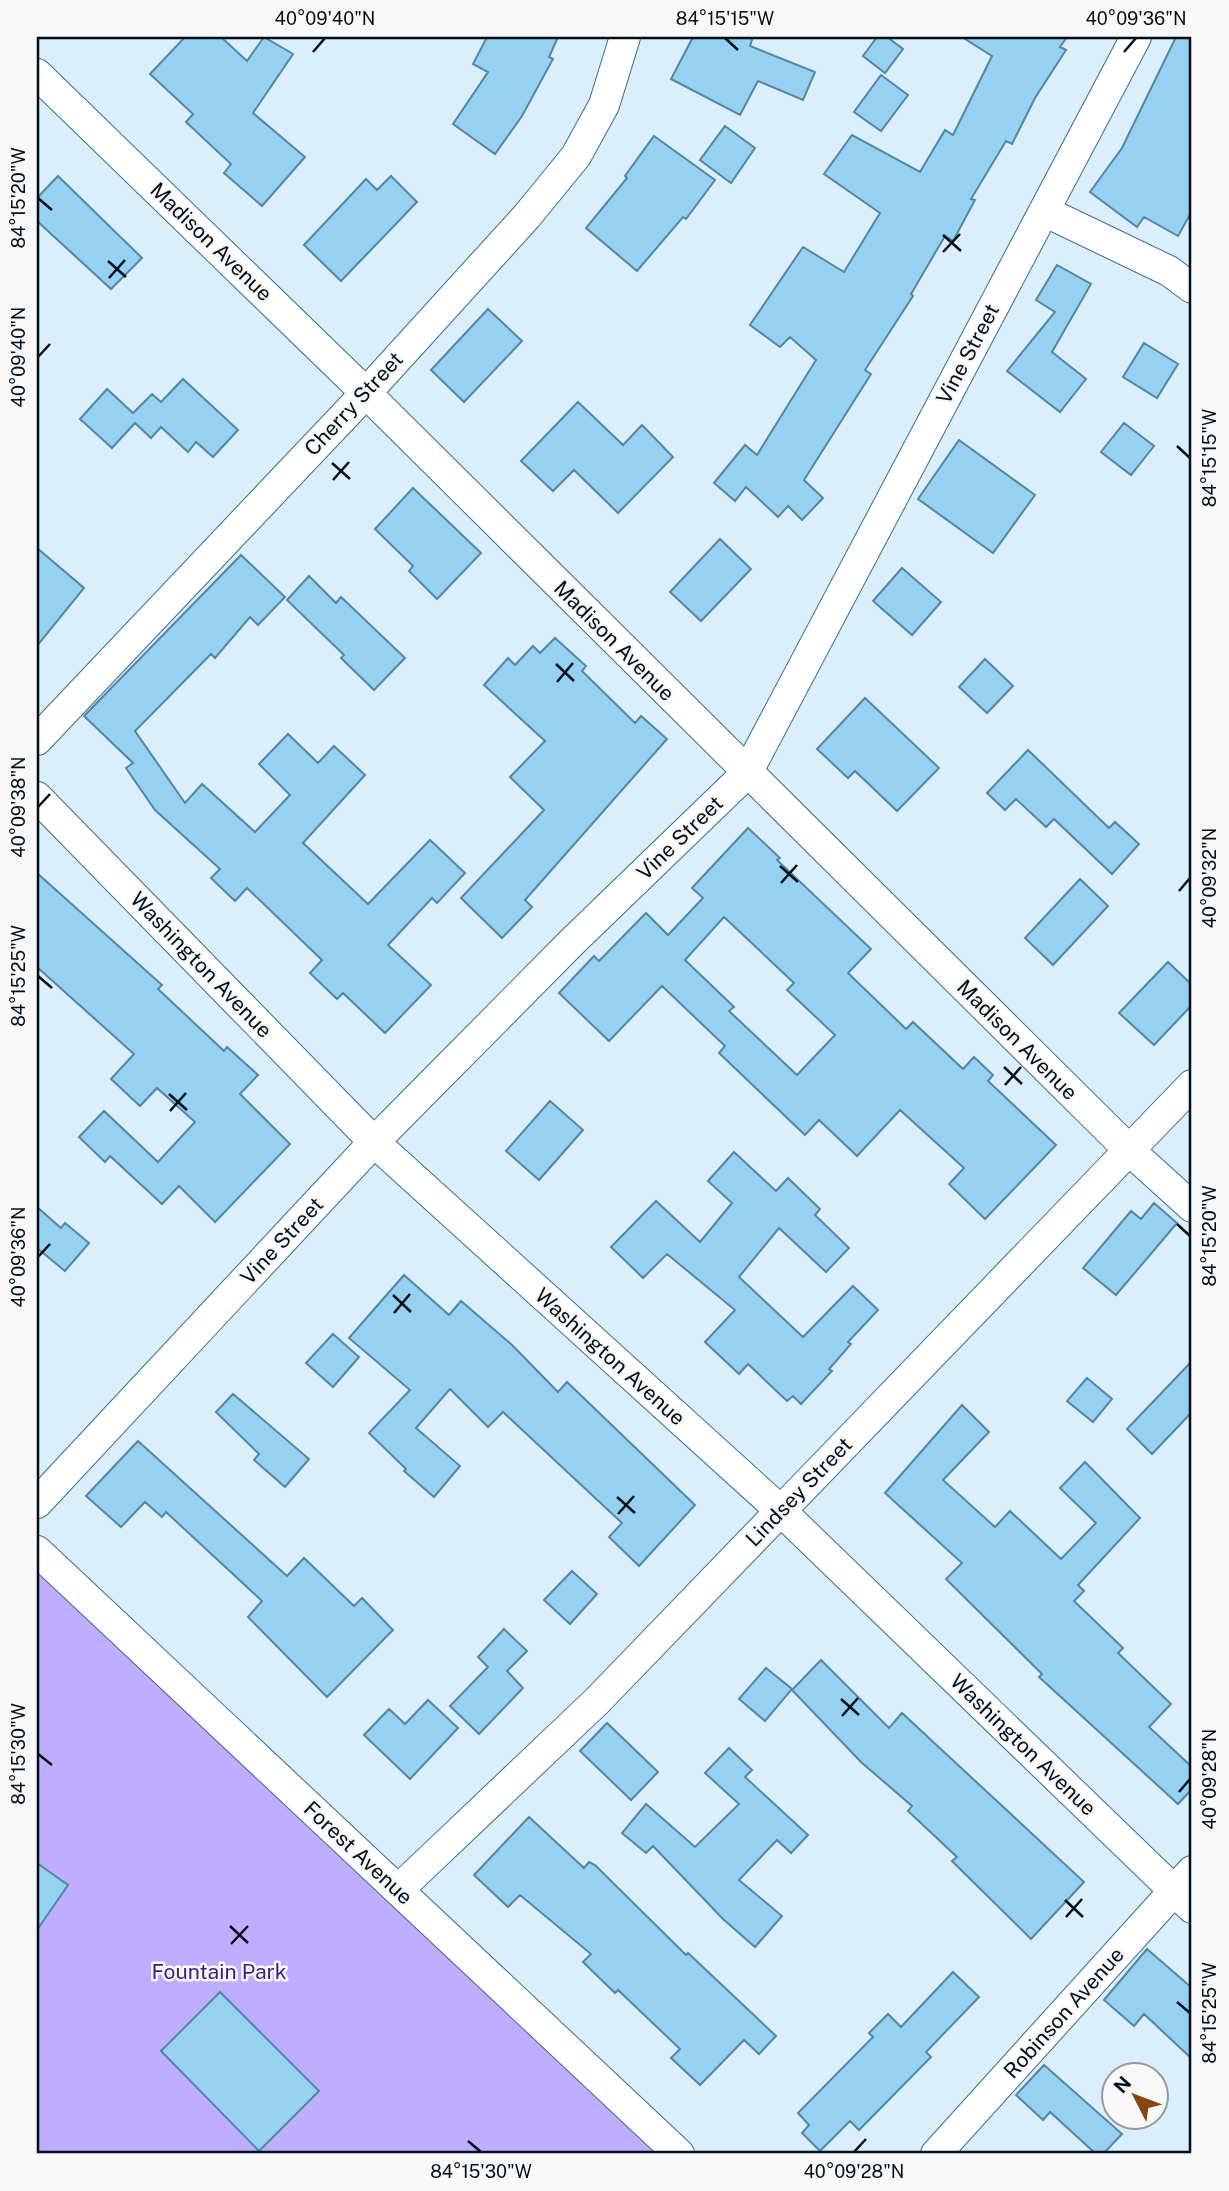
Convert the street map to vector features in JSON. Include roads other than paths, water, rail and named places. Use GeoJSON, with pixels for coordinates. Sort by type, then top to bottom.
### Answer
{"type":"FeatureCollection","features":[{"type":"Feature","properties":{"kind":"street","name":"Cherry Street"},"geometry":{"type":"LineString","coordinates":[[37,740],[366,393],[527,216],[576,156],[604,105],[625,37]]}},
{"type":"Feature","properties":{"kind":"street","name":"Vine Street"},"geometry":{"type":"LineString","coordinates":[[37,1503],[374,1142],[572,942],[747,773],[1136,37]]}},
{"type":"Feature","properties":{"kind":"street","name":"Madison Avenue"},"geometry":{"type":"LineString","coordinates":[[37,74],[366,393],[1129,1150],[1192,1207]]}},
{"type":"Feature","properties":{"kind":"street"},"geometry":{"type":"LineString","coordinates":[[1044,211],[1169,271],[1192,288]]}},
{"type":"Feature","properties":{"kind":"street","name":"Washington Avenue"},"geometry":{"type":"LineString","coordinates":[[37,797],[374,1142],[781,1511],[1186,1889]]}},
{"type":"Feature","properties":{"kind":"street","name":"Lindsey Street"},"geometry":{"type":"LineString","coordinates":[[398,1890],[597,1701],[1192,1085]]}},
{"type":"Feature","properties":{"kind":"street","name":"Forest Avenue"},"geometry":{"type":"LineString","coordinates":[[37,1551],[679,2154]]}},
{"type":"Feature","properties":{"kind":"street","name":"Robinson Avenue"},"geometry":{"type":"LineString","coordinates":[[936,2154],[1186,1889]]}},
{"type":"Feature","properties":{"kind":"park label","name":"Fountain Park"},"geometry":{"type":"Point","coordinates":[219,1972]}}]}
